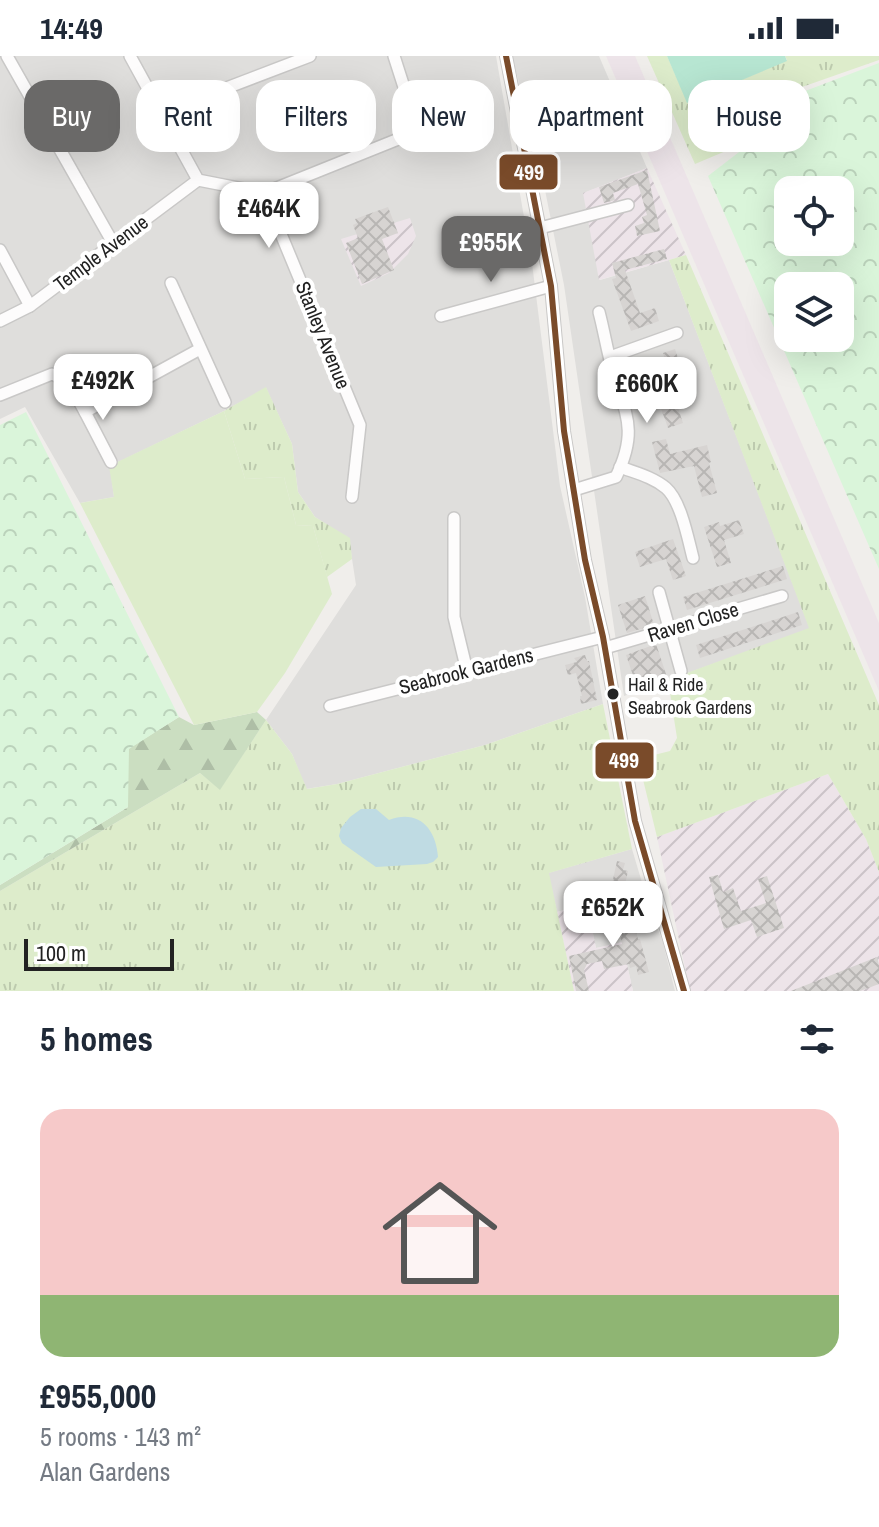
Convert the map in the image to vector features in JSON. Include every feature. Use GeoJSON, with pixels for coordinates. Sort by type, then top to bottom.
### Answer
{"type":"FeatureCollection","features":[{"type":"Feature","properties":{"kind":"street"},"geometry":{"type":"LineString","coordinates":[[7,56],[113,243]]}},
{"type":"Feature","properties":{"kind":"street"},"geometry":{"type":"LineString","coordinates":[[130,56],[143,80]]}},
{"type":"Feature","properties":{"kind":"street"},"geometry":{"type":"LineString","coordinates":[[240,83],[310,56]]}},
{"type":"Feature","properties":{"kind":"street"},"geometry":{"type":"LineString","coordinates":[[183,152],[198,180],[264,193],[396,140],[409,132],[411,109],[394,56]]}},
{"type":"Feature","properties":{"kind":"street"},"geometry":{"type":"LineString","coordinates":[[506,56],[551,286],[564,431],[585,560],[604,643],[635,821],[684,991]]}},
{"type":"Feature","properties":{"kind":"street","name":"Temple Avenue"},"geometry":{"type":"LineString","coordinates":[[0,321],[30,306],[198,180]]}},
{"type":"Feature","properties":{"kind":"street","name":"Stanley Avenue"},"geometry":{"type":"LineString","coordinates":[[264,193],[360,425],[352,497]]}},
{"type":"Feature","properties":{"kind":"street"},"geometry":{"type":"LineString","coordinates":[[540,228],[628,205]]}},
{"type":"Feature","properties":{"kind":"street"},"geometry":{"type":"LineString","coordinates":[[0,250],[30,306]]}},
{"type":"Feature","properties":{"kind":"street"},"geometry":{"type":"LineString","coordinates":[[171,283],[225,402]]}},
{"type":"Feature","properties":{"kind":"street"},"geometry":{"type":"LineString","coordinates":[[441,316],[551,286]]}},
{"type":"Feature","properties":{"kind":"street"},"geometry":{"type":"LineString","coordinates":[[574,490],[616,477],[626,456],[629,425],[599,312]]}},
{"type":"Feature","properties":{"kind":"street"},"geometry":{"type":"LineString","coordinates":[[610,357],[677,333]]}},
{"type":"Feature","properties":{"kind":"street"},"geometry":{"type":"LineString","coordinates":[[85,412],[200,349]]}},
{"type":"Feature","properties":{"kind":"street"},"geometry":{"type":"LineString","coordinates":[[0,395],[52,374],[68,381],[111,462]]}},
{"type":"Feature","properties":{"kind":"street"},"geometry":{"type":"LineString","coordinates":[[620,467],[649,477],[669,490],[679,509],[693,558]]}},
{"type":"Feature","properties":{"kind":"street"},"geometry":{"type":"LineString","coordinates":[[454,518],[454,617],[467,671]]}},
{"type":"Feature","properties":{"kind":"street"},"geometry":{"type":"LineString","coordinates":[[659,592],[681,671]]}},
{"type":"Feature","properties":{"kind":"street","name":"Raven Close"},"geometry":{"type":"LineString","coordinates":[[604,643],[782,596]]}},
{"type":"Feature","properties":{"kind":"street","name":"Seabrook Gardens"},"geometry":{"type":"LineString","coordinates":[[330,706],[467,671],[604,643]]}},
{"type":"Feature","properties":{"kind":"shaded area"},"geometry":{"type":"Polygon","coordinates":[[[0,56],[496,56],[510,152],[513,152],[532,263],[560,486],[585,597],[603,704],[485,745],[337,784],[306,789],[292,754],[266,720],[356,585],[349,539],[315,517],[298,492],[292,444],[266,388],[110,466],[114,497],[80,503],[25,407],[0,419],[0,56]]]}},
{"type":"Feature","properties":{"kind":"shaded area"},"geometry":{"type":"Polygon","coordinates":[[[512,56],[599,56],[609,80],[518,80],[512,56]]]}},
{"type":"Feature","properties":{"kind":"shaded area"},"geometry":{"type":"Polygon","coordinates":[[[606,56],[635,56],[645,80],[616,80],[606,56]]]}},
{"type":"Feature","properties":{"kind":"shaded area"},"geometry":{"type":"Polygon","coordinates":[[[672,142],[879,623],[879,691],[647,152],[672,152],[672,142]]]}},
{"type":"Feature","properties":{"kind":"shaded area"},"geometry":{"type":"Polygon","coordinates":[[[537,152],[640,152],[647,168],[584,193],[600,280],[669,260],[810,629],[624,696],[564,285],[537,152]]]}},
{"type":"Feature","properties":{"kind":"shaded area"},"geometry":{"type":"Polygon","coordinates":[[[647,168],[686,255],[599,280],[583,193],[647,168]]]}},
{"type":"Feature","properties":{"kind":"shaded area"},"geometry":{"type":"Polygon","coordinates":[[[410,218],[416,236],[408,254],[389,273],[361,286],[341,239],[410,218]]]}},
{"type":"Feature","properties":{"kind":"shaded area"},"geometry":{"type":"Polygon","coordinates":[[[828,774],[866,839],[879,872],[879,991],[690,991],[657,837],[828,774]]]}},
{"type":"Feature","properties":{"kind":"shaded area"},"geometry":{"type":"Polygon","coordinates":[[[632,849],[663,943],[675,991],[633,991],[622,943],[596,948],[587,904],[557,912],[548,873],[632,849]]]}},
{"type":"Feature","properties":{"kind":"shaded area"},"geometry":{"type":"Polygon","coordinates":[[[587,904],[596,948],[622,942],[633,991],[574,991],[557,912],[587,904]]]}},
{"type":"Feature","properties":{"kind":"green space"},"geometry":{"type":"Polygon","coordinates":[[[647,56],[667,56],[688,103],[688,148],[672,112],[672,80],[658,80],[647,56]]]}},
{"type":"Feature","properties":{"kind":"green space"},"geometry":{"type":"Polygon","coordinates":[[[667,56],[785,56],[787,61],[742,80],[688,80],[687,103],[667,56]]]}},
{"type":"Feature","properties":{"kind":"green space"},"geometry":{"type":"Polygon","coordinates":[[[785,56],[879,56],[879,60],[810,84],[810,80],[741,80],[787,60],[785,56]]]}},
{"type":"Feature","properties":{"kind":"green space"},"geometry":{"type":"Polygon","coordinates":[[[879,63],[879,569],[785,352],[854,352],[854,272],[774,272],[774,328],[708,176],[739,152],[810,152],[810,89],[879,63]]]}},
{"type":"Feature","properties":{"kind":"green space"},"geometry":{"type":"Polygon","coordinates":[[[690,152],[724,152],[695,164],[690,152]]]}},
{"type":"Feature","properties":{"kind":"green space"},"geometry":{"type":"Polygon","coordinates":[[[686,255],[879,705],[879,872],[866,839],[828,774],[657,837],[638,759],[670,751],[677,738],[668,680],[809,628],[669,260],[686,255]]]}},
{"type":"Feature","properties":{"kind":"green space"},"geometry":{"type":"Polygon","coordinates":[[[266,387],[292,444],[298,492],[315,517],[350,538],[352,559],[327,577],[313,526],[296,525],[284,477],[245,479],[224,411],[266,387]]]}},
{"type":"Feature","properties":{"kind":"green space"},"geometry":{"type":"Polygon","coordinates":[[[224,411],[245,479],[284,477],[296,525],[313,526],[332,594],[285,673],[257,712],[194,725],[80,503],[114,497],[109,466],[224,411]]]}},
{"type":"Feature","properties":{"kind":"green space"},"geometry":{"type":"Polygon","coordinates":[[[26,412],[179,717],[129,749],[128,807],[0,885],[0,425],[26,412]]]}},
{"type":"Feature","properties":{"kind":"green space"},"geometry":{"type":"Polygon","coordinates":[[[603,704],[632,849],[549,873],[574,991],[0,991],[0,891],[200,773],[220,789],[266,720],[292,754],[307,789],[485,745],[603,704]]]}},
{"type":"Feature","properties":{"kind":"green space"},"geometry":{"type":"Polygon","coordinates":[[[257,712],[266,720],[220,790],[200,773],[0,891],[0,885],[128,807],[128,749],[179,717],[194,725],[257,712]]]}},
{"type":"Feature","properties":{"kind":"water"},"geometry":{"type":"Polygon","coordinates":[[[361,809],[376,809],[389,820],[399,817],[417,819],[434,837],[438,857],[427,864],[376,867],[342,843],[339,836],[341,828],[361,809]]]}},
{"type":"Feature","properties":{"kind":"building"},"geometry":{"type":"Polygon","coordinates":[[[647,170],[660,231],[637,236],[635,226],[644,223],[642,217],[647,215],[638,184],[613,193],[615,200],[604,203],[599,187],[647,170]]]}},
{"type":"Feature","properties":{"kind":"building"},"geometry":{"type":"Polygon","coordinates":[[[388,207],[398,233],[382,239],[394,270],[362,284],[346,243],[358,238],[353,225],[357,223],[355,219],[388,207]]]}},
{"type":"Feature","properties":{"kind":"building"},"geometry":{"type":"Polygon","coordinates":[[[664,249],[667,259],[625,270],[640,313],[655,308],[659,321],[631,331],[612,279],[616,278],[612,263],[664,249]]]}},
{"type":"Feature","properties":{"kind":"building"},"geometry":{"type":"Polygon","coordinates":[[[675,349],[689,391],[674,396],[683,423],[668,428],[659,403],[648,407],[644,390],[672,381],[663,353],[675,349]]]}},
{"type":"Feature","properties":{"kind":"building"},"geometry":{"type":"Polygon","coordinates":[[[666,439],[670,454],[707,445],[717,493],[702,497],[694,466],[660,473],[652,442],[666,439]]]}},
{"type":"Feature","properties":{"kind":"building"},"geometry":{"type":"Polygon","coordinates":[[[739,520],[744,534],[724,540],[731,563],[717,567],[704,527],[739,520]]]}},
{"type":"Feature","properties":{"kind":"building"},"geometry":{"type":"Polygon","coordinates":[[[673,539],[686,576],[673,580],[666,559],[640,567],[635,552],[673,539]]]}},
{"type":"Feature","properties":{"kind":"building"},"geometry":{"type":"Polygon","coordinates":[[[783,566],[787,579],[687,610],[683,597],[783,566]]]}},
{"type":"Feature","properties":{"kind":"building"},"geometry":{"type":"Polygon","coordinates":[[[645,596],[654,625],[627,633],[618,605],[645,596]]]}},
{"type":"Feature","properties":{"kind":"building"},"geometry":{"type":"Polygon","coordinates":[[[798,612],[802,625],[700,658],[696,645],[798,612]]]}},
{"type":"Feature","properties":{"kind":"building"},"geometry":{"type":"Polygon","coordinates":[[[656,644],[667,677],[637,687],[626,655],[656,644]]]}},
{"type":"Feature","properties":{"kind":"building"},"geometry":{"type":"Polygon","coordinates":[[[585,655],[597,700],[581,704],[576,673],[568,675],[565,665],[577,662],[574,658],[585,655]]]}},
{"type":"Feature","properties":{"kind":"building"},"geometry":{"type":"Polygon","coordinates":[[[617,861],[625,863],[623,870],[628,871],[623,894],[605,891],[607,883],[612,884],[617,861]]]}},
{"type":"Feature","properties":{"kind":"building"},"geometry":{"type":"Polygon","coordinates":[[[718,875],[723,892],[733,888],[741,911],[766,903],[758,879],[767,876],[784,928],[757,937],[751,920],[724,929],[709,877],[718,875]]]}},
{"type":"Feature","properties":{"kind":"building"},"geometry":{"type":"Polygon","coordinates":[[[622,901],[620,906],[628,904],[649,972],[638,975],[636,966],[630,968],[629,964],[604,969],[602,961],[587,964],[584,970],[589,991],[576,991],[569,956],[622,944],[615,915],[607,917],[604,906],[622,901]]]}},
{"type":"Feature","properties":{"kind":"building"},"geometry":{"type":"Polygon","coordinates":[[[877,957],[879,984],[860,991],[791,991],[877,957]]]}},
{"type":"Feature","properties":{"kind":"transit line","name":"499"},"geometry":{"type":"LineString","coordinates":[[506,56],[551,286],[564,431],[585,560],[603,637],[635,821],[684,991]]}},
{"type":"Feature","properties":{"kind":"place","name":"Hail & Ride Seabrook Gardens"},"geometry":{"type":"Point","coordinates":[613,694]}}]}
